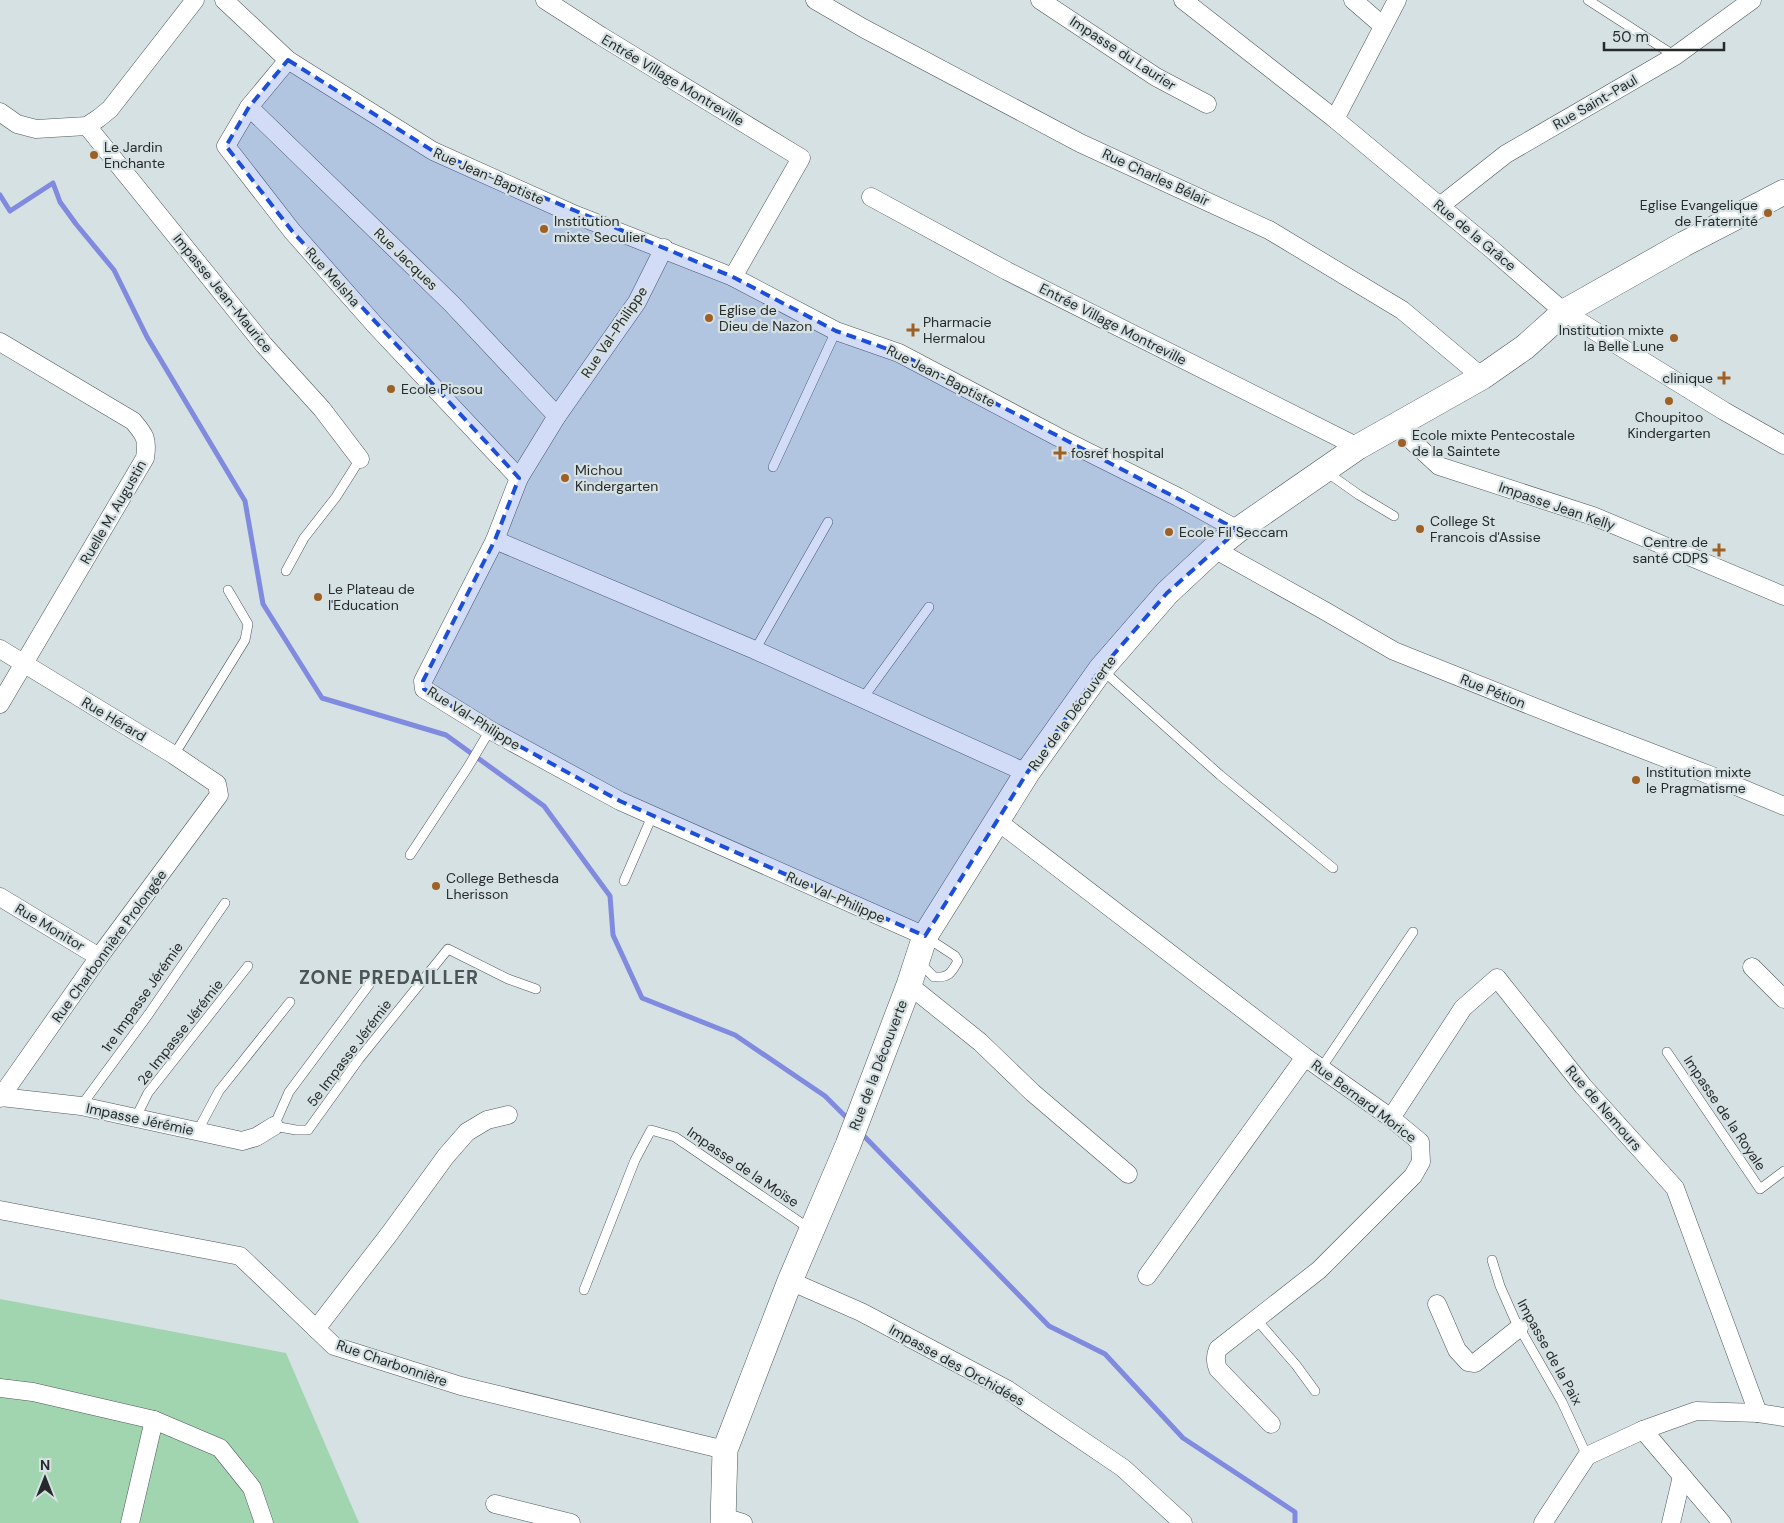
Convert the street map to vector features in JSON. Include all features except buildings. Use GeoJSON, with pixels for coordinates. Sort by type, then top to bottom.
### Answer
{"type":"FeatureCollection","features":[{"type":"Feature","properties":{"kind":"street"},"geometry":{"type":"LineString","coordinates":[[0,112],[17,124],[36,129],[87,126],[110,109],[195,0]]}},
{"type":"Feature","properties":{"kind":"street","name":"Rue Jean-Baptiste"},"geometry":{"type":"LineString","coordinates":[[224,0],[288,60],[432,151],[571,212],[733,277],[836,330],[900,353],[1058,437],[1178,496],[1238,530]]}},
{"type":"Feature","properties":{"kind":"street","name":"Entrée Village Montreville"},"geometry":{"type":"LineString","coordinates":[[546,0],[601,36],[801,158],[733,277]]}},
{"type":"Feature","properties":{"kind":"street","name":"Rue Charles Bélair"},"geometry":{"type":"LineString","coordinates":[[815,0],[863,28],[1080,143],[1269,230],[1402,310],[1482,377]]}},
{"type":"Feature","properties":{"kind":"street","name":"Impasse du Laurier"},"geometry":{"type":"LineString","coordinates":[[1040,0],[1156,77],[1207,104]]}},
{"type":"Feature","properties":{"kind":"street","name":"Rue de la Grâce"},"geometry":{"type":"LineString","coordinates":[[1183,0],[1335,119],[1564,312],[1784,446]]}},
{"type":"Feature","properties":{"kind":"street"},"geometry":{"type":"LineString","coordinates":[[1353,0],[1383,26]]}},
{"type":"Feature","properties":{"kind":"street"},"geometry":{"type":"LineString","coordinates":[[1335,119],[1397,0]]}},
{"type":"Feature","properties":{"kind":"street","name":"Rue Saint-Paul"},"geometry":{"type":"LineString","coordinates":[[1440,206],[1506,154],[1675,56],[1752,0]]}},
{"type":"Feature","properties":{"kind":"street","name":"Rue Melsha"},"geometry":{"type":"LineString","coordinates":[[288,60],[250,106],[226,146],[292,231],[375,325],[519,478]]}},
{"type":"Feature","properties":{"kind":"street","name":"Rue Jacques"},"geometry":{"type":"LineString","coordinates":[[250,106],[452,304],[557,416]]}},
{"type":"Feature","properties":{"kind":"street","name":"Impasse Jean-Maurice"},"geometry":{"type":"LineString","coordinates":[[87,126],[264,345],[322,409],[360,459]]}},
{"type":"Feature","properties":{"kind":"street","name":"Rue de la Découverte"},"geometry":{"type":"LineString","coordinates":[[730,1521],[725,1450],[790,1281],[868,1094],[909,985],[925,936],[996,820],[1101,669],[1167,593],[1214,549],[1238,530],[1358,447],[1482,377],[1525,347],[1564,312],[1684,244],[1784,192]]}},
{"type":"Feature","properties":{"kind":"street","name":"Entrée Village Montreville"},"geometry":{"type":"LineString","coordinates":[[871,196],[1007,271],[1358,447]]}},
{"type":"Feature","properties":{"kind":"street","name":"Rue Val-Philippe"},"geometry":{"type":"LineString","coordinates":[[664,248],[637,302],[557,416],[519,478],[495,540],[423,681],[424,689],[486,738],[925,936]]}},
{"type":"Feature","properties":{"kind":"street","name":"Ruelle M. Augustin"},"geometry":{"type":"LineString","coordinates":[[0,704],[145,458],[147,444],[143,432],[133,421],[2,347]]}},
{"type":"Feature","properties":{"kind":"street","name":"Impasse Jean Kelly"},"geometry":{"type":"LineString","coordinates":[[1396,426],[1439,466],[1593,516],[1784,596]]}},
{"type":"Feature","properties":{"kind":"street"},"geometry":{"type":"LineString","coordinates":[[495,540],[755,650],[1027,773]]}},
{"type":"Feature","properties":{"kind":"street","name":"Rue Pétion"},"geometry":{"type":"LineString","coordinates":[[1214,549],[1394,651],[1784,806]]}},
{"type":"Feature","properties":{"kind":"street","name":"Rue Hérard"},"geometry":{"type":"LineString","coordinates":[[0,649],[217,784],[219,795]]}},
{"type":"Feature","properties":{"kind":"street","name":"Rue Charbonnière Prolongée"},"geometry":{"type":"LineString","coordinates":[[1,1097],[99,957],[219,795]]}},
{"type":"Feature","properties":{"kind":"street","name":"Rue Bernard Morice"},"geometry":{"type":"LineString","coordinates":[[996,820],[1306,1056],[1391,1118],[1420,1142],[1421,1162],[1413,1176],[1319,1270],[1218,1349],[1215,1363],[1218,1369],[1271,1424]]}},
{"type":"Feature","properties":{"kind":"street","name":"Rue Monitor"},"geometry":{"type":"LineString","coordinates":[[0,896],[99,957]]}},
{"type":"Feature","properties":{"kind":"street"},"geometry":{"type":"LineString","coordinates":[[1752,967],[1784,999]]}},
{"type":"Feature","properties":{"kind":"street","name":"Rue de Nemours"},"geometry":{"type":"LineString","coordinates":[[1391,1118],[1463,1008],[1497,978],[1583,1086],[1675,1188],[1758,1413]]}},
{"type":"Feature","properties":{"kind":"street"},"geometry":{"type":"LineString","coordinates":[[909,985],[980,1042],[1033,1093],[1128,1174]]}},
{"type":"Feature","properties":{"kind":"street"},"geometry":{"type":"LineString","coordinates":[[1147,1276],[1306,1056]]}},
{"type":"Feature","properties":{"kind":"street","name":"Impasse Jérémie"},"geometry":{"type":"LineString","coordinates":[[1,1097],[81,1106],[242,1141],[256,1137],[274,1126]]}},
{"type":"Feature","properties":{"kind":"street"},"geometry":{"type":"LineString","coordinates":[[316,1329],[446,1156],[467,1132],[487,1120],[508,1115]]}},
{"type":"Feature","properties":{"kind":"street","name":"Rue Charbonnière"},"geometry":{"type":"LineString","coordinates":[[0,1210],[240,1256],[334,1346],[461,1386],[725,1450]]}},
{"type":"Feature","properties":{"kind":"street","name":"Impasse des Orchidées"},"geometry":{"type":"LineString","coordinates":[[790,1281],[861,1312],[1008,1390],[1123,1468],[1182,1523]]}},
{"type":"Feature","properties":{"kind":"street"},"geometry":{"type":"LineString","coordinates":[[1437,1304],[1458,1350],[1468,1362],[1475,1363],[1519,1328]]}},
{"type":"Feature","properties":{"kind":"street"},"geometry":{"type":"LineString","coordinates":[[0,1388],[33,1392],[154,1420],[220,1448],[252,1488],[264,1523]]}},
{"type":"Feature","properties":{"kind":"street"},"geometry":{"type":"LineString","coordinates":[[1543,1523],[1587,1456],[1643,1430],[1696,1411],[1758,1413],[1784,1417]]}},
{"type":"Feature","properties":{"kind":"street"},"geometry":{"type":"LineString","coordinates":[[130,1523],[154,1420]]}},
{"type":"Feature","properties":{"kind":"street"},"geometry":{"type":"LineString","coordinates":[[1643,1430],[1722,1523]]}},
{"type":"Feature","properties":{"kind":"street"},"geometry":{"type":"LineString","coordinates":[[1671,1523],[1682,1476]]}},
{"type":"Feature","properties":{"kind":"street"},"geometry":{"type":"LineString","coordinates":[[495,1504],[571,1523]]}},
{"type":"Feature","properties":{"kind":"lane"},"geometry":{"type":"LineString","coordinates":[[1588,0],[1675,56]]}},
{"type":"Feature","properties":{"kind":"lane"},"geometry":{"type":"LineString","coordinates":[[773,467],[836,330]]}},
{"type":"Feature","properties":{"kind":"lane"},"geometry":{"type":"LineString","coordinates":[[286,571],[304,538],[336,497],[360,459]]}},
{"type":"Feature","properties":{"kind":"lane"},"geometry":{"type":"LineString","coordinates":[[1325,471],[1360,496],[1394,516]]}},
{"type":"Feature","properties":{"kind":"lane"},"geometry":{"type":"LineString","coordinates":[[755,650],[828,522]]}},
{"type":"Feature","properties":{"kind":"lane"},"geometry":{"type":"LineString","coordinates":[[174,756],[245,640],[248,624],[228,590]]}},
{"type":"Feature","properties":{"kind":"lane"},"geometry":{"type":"LineString","coordinates":[[863,698],[929,606]]}},
{"type":"Feature","properties":{"kind":"lane"},"geometry":{"type":"LineString","coordinates":[[1101,669],[1220,775],[1334,868]]}},
{"type":"Feature","properties":{"kind":"lane"},"geometry":{"type":"LineString","coordinates":[[410,855],[486,738]]}},
{"type":"Feature","properties":{"kind":"lane"},"geometry":{"type":"LineString","coordinates":[[624,881],[653,814]]}},
{"type":"Feature","properties":{"kind":"lane","name":"1re Impasse Jérémie"},"geometry":{"type":"LineString","coordinates":[[81,1106],[148,1015],[225,903]]}},
{"type":"Feature","properties":{"kind":"lane"},"geometry":{"type":"LineString","coordinates":[[1322,1067],[1413,932]]}},
{"type":"Feature","properties":{"kind":"lane"},"geometry":{"type":"LineString","coordinates":[[917,960],[934,977],[943,978],[951,972],[958,961],[955,956],[925,936]]}},
{"type":"Feature","properties":{"kind":"lane","name":"5e Impasse Jérémie"},"geometry":{"type":"LineString","coordinates":[[274,1126],[308,1130],[359,1060],[448,950],[508,979],[536,989]]}},
{"type":"Feature","properties":{"kind":"lane","name":"2e Impasse Jérémie"},"geometry":{"type":"LineString","coordinates":[[136,1117],[148,1093],[248,966]]}},
{"type":"Feature","properties":{"kind":"lane"},"geometry":{"type":"LineString","coordinates":[[274,1126],[289,1092],[376,974]]}},
{"type":"Feature","properties":{"kind":"lane"},"geometry":{"type":"LineString","coordinates":[[197,1132],[220,1091],[290,1002]]}},
{"type":"Feature","properties":{"kind":"lane","name":"Impasse de la Royale"},"geometry":{"type":"LineString","coordinates":[[1667,1052],[1760,1189],[1784,1171]]}},
{"type":"Feature","properties":{"kind":"lane","name":"Impasse de la Moïse"},"geometry":{"type":"LineString","coordinates":[[584,1290],[635,1160],[652,1130],[675,1137],[811,1230]]}},
{"type":"Feature","properties":{"kind":"lane","name":"Impasse de la Paix"},"geometry":{"type":"LineString","coordinates":[[1492,1260],[1500,1286],[1519,1328],[1562,1402],[1587,1456]]}},
{"type":"Feature","properties":{"kind":"lane"},"geometry":{"type":"LineString","coordinates":[[1256,1319],[1296,1365],[1315,1391]]}},
{"type":"Feature","properties":{"kind":"highlighted area"},"geometry":{"type":"Polygon","coordinates":[[[288,60],[433,151],[733,277],[836,331],[899,353],[1238,530],[1167,593],[1101,669],[1027,773],[925,936],[620,801],[490,730],[424,689],[423,681],[495,540],[519,478],[292,231],[226,146],[249,107],[288,60]]]}},
{"type":"Feature","properties":{"kind":"green space"},"geometry":{"type":"Polygon","coordinates":[[[0,1299],[286,1353],[359,1523],[0,1523],[0,1299]]]}},
{"type":"Feature","properties":{"kind":"waterway"},"geometry":{"type":"LineString","coordinates":[[0,195],[10,211],[53,183],[60,202],[114,270],[147,337],[245,501],[263,604],[322,698],[446,735],[544,806],[610,896],[613,935],[642,998],[735,1035],[825,1096],[850,1121]]}},
{"type":"Feature","properties":{"kind":"waterway"},"geometry":{"type":"LineString","coordinates":[[861,1133],[1049,1326],[1105,1354],[1183,1438],[1295,1512],[1295,1523]]}},
{"type":"Feature","properties":{"kind":"place","name":"Le Jardin Enchante"},"geometry":{"type":"Point","coordinates":[94,155]}},
{"type":"Feature","properties":{"kind":"place","name":"Eglise Evangelique de Fraternité"},"geometry":{"type":"Point","coordinates":[1768,213]}},
{"type":"Feature","properties":{"kind":"place","name":"Institution mixte Seculier"},"geometry":{"type":"Point","coordinates":[544,229]}},
{"type":"Feature","properties":{"kind":"place","name":"Eglise de Dieu de Nazon"},"geometry":{"type":"Point","coordinates":[709,318]}},
{"type":"Feature","properties":{"kind":"place","name":"Pharmacie Hermalou"},"geometry":{"type":"Point","coordinates":[913,330]}},
{"type":"Feature","properties":{"kind":"place","name":"Institution mixte la Belle Lune"},"geometry":{"type":"Point","coordinates":[1674,338]}},
{"type":"Feature","properties":{"kind":"place","name":"clinique"},"geometry":{"type":"Point","coordinates":[1724,378]}},
{"type":"Feature","properties":{"kind":"place","name":"Ecole Picsou"},"geometry":{"type":"Point","coordinates":[391,389]}},
{"type":"Feature","properties":{"kind":"place","name":"Choupitoo Kindergarten"},"geometry":{"type":"Point","coordinates":[1669,401]}},
{"type":"Feature","properties":{"kind":"place","name":"Ecole mixte Pentecostale de la Saintete"},"geometry":{"type":"Point","coordinates":[1402,443]}},
{"type":"Feature","properties":{"kind":"place","name":"fosref hospital"},"geometry":{"type":"Point","coordinates":[1060,453]}},
{"type":"Feature","properties":{"kind":"place","name":"Michou Kindergarten"},"geometry":{"type":"Point","coordinates":[565,478]}},
{"type":"Feature","properties":{"kind":"place","name":"College St Francois d'Assise"},"geometry":{"type":"Point","coordinates":[1420,529]}},
{"type":"Feature","properties":{"kind":"place","name":"Ecole Fil Seccam"},"geometry":{"type":"Point","coordinates":[1169,532]}},
{"type":"Feature","properties":{"kind":"place","name":"Centre de santé CDPS"},"geometry":{"type":"Point","coordinates":[1719,550]}},
{"type":"Feature","properties":{"kind":"place","name":"Le Plateau de l'Education"},"geometry":{"type":"Point","coordinates":[318,597]}},
{"type":"Feature","properties":{"kind":"place","name":"Institution mixte le Pragmatisme"},"geometry":{"type":"Point","coordinates":[1636,780]}},
{"type":"Feature","properties":{"kind":"place","name":"College Bethesda Lherisson"},"geometry":{"type":"Point","coordinates":[436,886]}},
{"type":"Feature","properties":{"kind":"district","name":"ZONE PREDAILLER"},"geometry":{"type":"Point","coordinates":[389,977]}}]}
